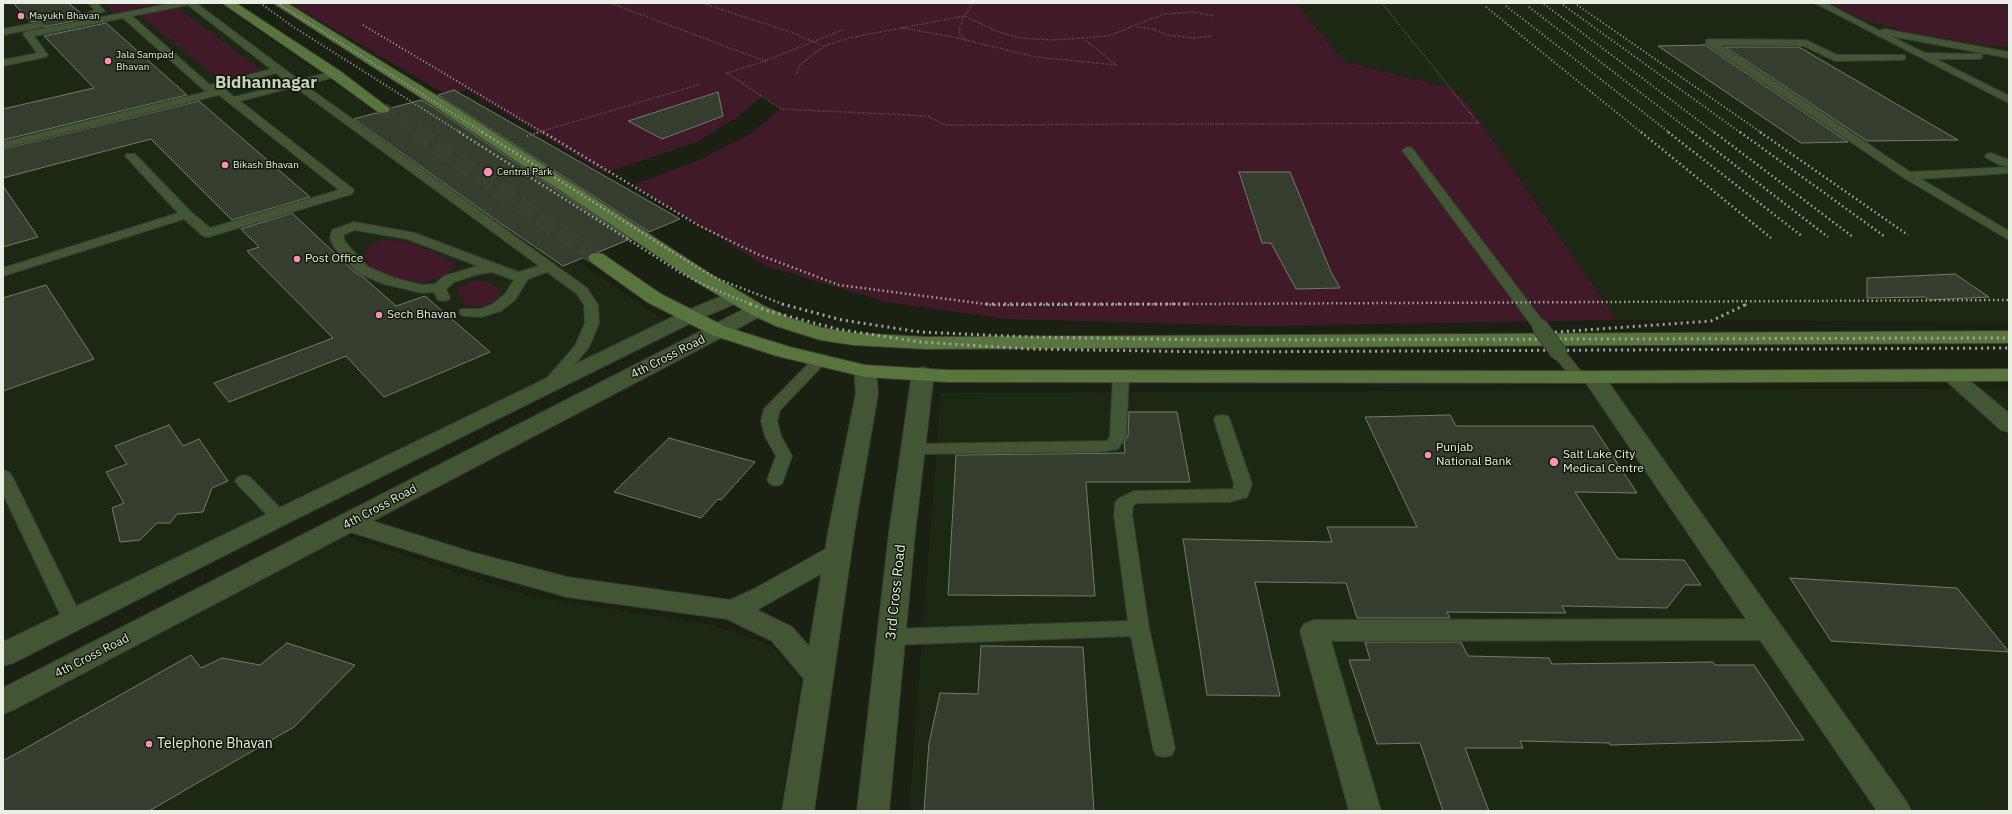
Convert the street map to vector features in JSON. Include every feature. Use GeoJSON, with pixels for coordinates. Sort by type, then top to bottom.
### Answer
{"type":"FeatureCollection","features":[{"type":"Feature","properties":{"kind":"main road"},"geometry":{"type":"LineString","coordinates":[[228,3],[335,74],[383,109]]}},
{"type":"Feature","properties":{"kind":"main road"},"geometry":{"type":"LineString","coordinates":[[274,4],[439,103],[734,297],[783,322],[820,334],[853,339],[901,343],[2009,337]]}},
{"type":"Feature","properties":{"kind":"main road"},"geometry":{"type":"LineString","coordinates":[[239,11],[253,8]]}},
{"type":"Feature","properties":{"kind":"main road"},"geometry":{"type":"LineString","coordinates":[[597,258],[654,298],[719,332],[784,352],[865,371],[923,373],[947,376],[1586,378],[2009,375]]}},
{"type":"Feature","properties":{"kind":"street"},"geometry":{"type":"LineString","coordinates":[[3,655],[279,517],[690,316],[734,297]]}},
{"type":"Feature","properties":{"kind":"street","name":"4th Cross Road"},"geometry":{"type":"LineString","coordinates":[[3,702],[719,332],[757,310]]}},
{"type":"Feature","properties":{"kind":"street"},"geometry":{"type":"LineString","coordinates":[[798,811],[838,553],[867,394],[865,371]]}},
{"type":"Feature","properties":{"kind":"street","name":"3rd Cross Road"},"geometry":{"type":"LineString","coordinates":[[873,811],[891,637],[923,373]]}},
{"type":"Feature","properties":{"kind":"street"},"geometry":{"type":"LineString","coordinates":[[1952,376],[2009,425]]}},
{"type":"Feature","properties":{"kind":"street"},"geometry":{"type":"LineString","coordinates":[[1586,378],[1768,629],[1895,811]]}},
{"type":"Feature","properties":{"kind":"street"},"geometry":{"type":"LineString","coordinates":[[350,523],[468,560],[567,587],[732,610],[782,634],[819,677]]}},
{"type":"Feature","properties":{"kind":"street"},"geometry":{"type":"LineString","coordinates":[[732,610],[770,593],[838,553]]}},
{"type":"Feature","properties":{"kind":"street"},"geometry":{"type":"LineString","coordinates":[[1365,811],[1314,632],[1768,629]]}},
{"type":"Feature","properties":{"kind":"lane"},"geometry":{"type":"LineString","coordinates":[[3,32],[84,16],[101,11],[92,3]]}},
{"type":"Feature","properties":{"kind":"lane"},"geometry":{"type":"LineString","coordinates":[[3,63],[43,55],[28,34],[186,3]]}},
{"type":"Feature","properties":{"kind":"lane"},"geometry":{"type":"LineString","coordinates":[[192,3],[278,70],[582,291],[591,305],[592,323],[582,348],[548,386]]}},
{"type":"Feature","properties":{"kind":"lane"},"geometry":{"type":"LineString","coordinates":[[1819,3],[2009,100]]}},
{"type":"Feature","properties":{"kind":"lane"},"geometry":{"type":"LineString","coordinates":[[124,14],[208,88]]}},
{"type":"Feature","properties":{"kind":"lane"},"geometry":{"type":"LineString","coordinates":[[1836,21],[1859,28],[2009,104]]}},
{"type":"Feature","properties":{"kind":"lane"},"geometry":{"type":"LineString","coordinates":[[1874,31],[1901,34],[2009,55]]}},
{"type":"Feature","properties":{"kind":"lane"},"geometry":{"type":"LineString","coordinates":[[1902,57],[1834,58],[1806,43],[1708,42],[1735,58],[1908,176],[2009,236]]}},
{"type":"Feature","properties":{"kind":"lane"},"geometry":{"type":"LineString","coordinates":[[1921,56],[2009,55]]}},
{"type":"Feature","properties":{"kind":"lane"},"geometry":{"type":"LineString","coordinates":[[3,137],[278,70]]}},
{"type":"Feature","properties":{"kind":"lane"},"geometry":{"type":"LineString","coordinates":[[233,100],[335,74]]}},
{"type":"Feature","properties":{"kind":"lane"},"geometry":{"type":"LineString","coordinates":[[3,145],[221,91],[348,191],[208,233],[186,214],[131,156]]}},
{"type":"Feature","properties":{"kind":"lane"},"geometry":{"type":"LineString","coordinates":[[1408,150],[1559,353],[1586,378]]}},
{"type":"Feature","properties":{"kind":"lane"},"geometry":{"type":"LineString","coordinates":[[1991,156],[2004,163],[2009,163]]}},
{"type":"Feature","properties":{"kind":"lane"},"geometry":{"type":"LineString","coordinates":[[1908,176],[2009,170]]}},
{"type":"Feature","properties":{"kind":"lane"},"geometry":{"type":"LineString","coordinates":[[3,272],[186,214]]}},
{"type":"Feature","properties":{"kind":"lane"},"geometry":{"type":"LineString","coordinates":[[491,268],[473,271],[449,279],[441,292],[422,289],[389,281],[363,270],[339,244],[336,238],[337,233],[354,226],[410,236],[509,275],[522,276],[548,267]]}},
{"type":"Feature","properties":{"kind":"lane"},"geometry":{"type":"LineString","coordinates":[[466,312],[481,313],[496,308],[510,297],[522,276]]}},
{"type":"Feature","properties":{"kind":"lane"},"geometry":{"type":"LineString","coordinates":[[776,480],[784,456],[773,436],[771,429],[769,421],[772,409],[819,361]]}},
{"type":"Feature","properties":{"kind":"lane"},"geometry":{"type":"LineString","coordinates":[[913,449],[1100,448],[1112,445],[1118,436],[1121,376]]}},
{"type":"Feature","properties":{"kind":"lane"},"geometry":{"type":"LineString","coordinates":[[1164,748],[1139,628],[1123,514],[1124,503],[1134,497],[1229,496],[1241,493],[1243,484],[1222,420]]}},
{"type":"Feature","properties":{"kind":"lane"},"geometry":{"type":"LineString","coordinates":[[3,476],[73,620]]}},
{"type":"Feature","properties":{"kind":"lane"},"geometry":{"type":"LineString","coordinates":[[244,481],[279,517]]}},
{"type":"Feature","properties":{"kind":"lane"},"geometry":{"type":"LineString","coordinates":[[891,637],[1139,628]]}},
{"type":"Feature","properties":{"kind":"path"},"geometry":{"type":"LineString","coordinates":[[610,3],[765,61]]}},
{"type":"Feature","properties":{"kind":"path"},"geometry":{"type":"LineString","coordinates":[[702,3],[796,34],[824,46]]}},
{"type":"Feature","properties":{"kind":"path"},"geometry":{"type":"LineString","coordinates":[[966,40],[959,34],[964,16],[973,3]]}},
{"type":"Feature","properties":{"kind":"path"},"geometry":{"type":"LineString","coordinates":[[842,30],[765,61],[727,73],[781,109],[928,116],[944,125],[1479,123],[1382,3]]}},
{"type":"Feature","properties":{"kind":"path"},"geometry":{"type":"LineString","coordinates":[[797,73],[800,65],[824,46],[849,38],[964,16],[999,32],[1021,38],[1053,40],[1084,39],[1108,36],[1135,27],[1164,14],[1193,12],[1215,16]]}},
{"type":"Feature","properties":{"kind":"path"},"geometry":{"type":"LineString","coordinates":[[1135,27],[1153,29],[1167,35],[1194,38],[1211,36]]}},
{"type":"Feature","properties":{"kind":"path"},"geometry":{"type":"LineString","coordinates":[[900,28],[966,40],[1036,57],[1116,64],[1084,39]]}},
{"type":"Feature","properties":{"kind":"path"},"geometry":{"type":"LineString","coordinates":[[501,144],[701,84]]}},
{"type":"Feature","properties":{"kind":"shaded area"},"geometry":{"type":"Polygon","coordinates":[[[3,3],[217,3],[365,104],[473,189],[665,321],[3,646],[3,3]]]}},
{"type":"Feature","properties":{"kind":"shaded area"},"geometry":{"type":"Polygon","coordinates":[[[104,3],[162,3],[114,13],[104,3]]]}},
{"type":"Feature","properties":{"kind":"shaded area"},"geometry":{"type":"Polygon","coordinates":[[[289,3],[1296,3],[1343,61],[1451,88],[1466,102],[1617,320],[1258,326],[1007,319],[887,302],[766,266],[633,185],[702,159],[752,133],[781,109],[763,96],[734,119],[699,141],[605,173],[467,90],[447,95],[289,3]]]}},
{"type":"Feature","properties":{"kind":"shaded area"},"geometry":{"type":"Polygon","coordinates":[[[1296,3],[2009,3],[2009,322],[1617,320],[1466,102],[1452,88],[1343,61],[1296,3]]]}},
{"type":"Feature","properties":{"kind":"shaded area"},"geometry":{"type":"Polygon","coordinates":[[[1830,3],[2006,3],[2009,4],[2009,47],[1970,43],[1908,32],[1865,20],[1830,3]]]}},
{"type":"Feature","properties":{"kind":"shaded area"},"geometry":{"type":"Polygon","coordinates":[[[176,7],[261,70],[220,80],[139,15],[176,7]]]}},
{"type":"Feature","properties":{"kind":"shaded area"},"geometry":{"type":"Polygon","coordinates":[[[388,239],[408,242],[423,247],[453,262],[455,267],[443,276],[426,283],[385,276],[375,272],[365,260],[366,253],[370,246],[376,242],[388,239]]]}},
{"type":"Feature","properties":{"kind":"shaded area"},"geometry":{"type":"Polygon","coordinates":[[[474,281],[487,282],[499,288],[500,293],[498,299],[486,306],[471,307],[465,303],[458,293],[458,288],[474,281]]]}},
{"type":"Feature","properties":{"kind":"shaded area"},"geometry":{"type":"Polygon","coordinates":[[[2009,388],[2009,811],[909,811],[941,393],[2009,388]]]}},
{"type":"Feature","properties":{"kind":"shaded area"},"geometry":{"type":"Polygon","coordinates":[[[345,536],[530,596],[717,626],[771,645],[801,680],[780,811],[3,811],[3,715],[345,536]]]}},
{"type":"Feature","properties":{"kind":"building"},"geometry":{"type":"Polygon","coordinates":[[[13,3],[68,3],[81,13],[79,14],[79,20],[44,27],[40,21],[31,22],[13,3]]]}},
{"type":"Feature","properties":{"kind":"building","name":"Jala Sampad Bhavan"},"geometry":{"type":"Polygon","coordinates":[[[106,23],[187,95],[3,140],[3,109],[94,88],[44,36],[106,23]]]}},
{"type":"Feature","properties":{"kind":"building"},"geometry":{"type":"Polygon","coordinates":[[[1705,45],[1848,142],[1801,143],[1658,46],[1705,45]]]}},
{"type":"Feature","properties":{"kind":"building"},"geometry":{"type":"Polygon","coordinates":[[[1725,47],[1799,47],[1958,140],[1867,141],[1725,47]]]}},
{"type":"Feature","properties":{"kind":"building"},"geometry":{"type":"Polygon","coordinates":[[[454,90],[680,219],[649,232],[438,95],[454,90]]]}},
{"type":"Feature","properties":{"kind":"building"},"geometry":{"type":"Polygon","coordinates":[[[718,92],[723,116],[662,139],[628,121],[718,92]]]}},
{"type":"Feature","properties":{"kind":"building","name":"Central Park"},"geometry":{"type":"Polygon","coordinates":[[[421,100],[630,239],[599,252],[591,253],[563,266],[354,119],[376,113],[388,113],[391,108],[421,100]]]}},
{"type":"Feature","properties":{"kind":"building","name":"Bikash Bhavan"},"geometry":{"type":"Polygon","coordinates":[[[199,101],[310,197],[232,220],[151,139],[3,178],[3,149],[199,101]]]}},
{"type":"Feature","properties":{"kind":"building"},"geometry":{"type":"Polygon","coordinates":[[[1239,172],[1290,172],[1331,272],[1340,288],[1296,289],[1271,243],[1262,243],[1239,172]]]}},
{"type":"Feature","properties":{"kind":"building"},"geometry":{"type":"Polygon","coordinates":[[[3,186],[38,237],[3,247],[3,186]]]}},
{"type":"Feature","properties":{"kind":"building","name":"Sech Bhavan"},"geometry":{"type":"Polygon","coordinates":[[[292,213],[357,274],[362,276],[396,306],[425,296],[490,352],[384,397],[346,356],[229,402],[214,383],[333,338],[247,251],[259,247],[241,229],[292,213]]]}},
{"type":"Feature","properties":{"kind":"building"},"geometry":{"type":"Polygon","coordinates":[[[1955,274],[1989,297],[1929,300],[1925,297],[1867,298],[1867,278],[1955,274]]]}},
{"type":"Feature","properties":{"kind":"building"},"geometry":{"type":"Polygon","coordinates":[[[46,285],[94,359],[3,391],[3,298],[46,285]]]}},
{"type":"Feature","properties":{"kind":"building"},"geometry":{"type":"Polygon","coordinates":[[[1129,412],[1177,412],[1190,482],[1086,482],[1095,596],[948,595],[956,455],[1125,453],[1124,442],[1128,436],[1129,412]]]}},
{"type":"Feature","properties":{"kind":"building"},"geometry":{"type":"Polygon","coordinates":[[[1450,415],[1456,426],[1593,426],[1637,493],[1575,492],[1618,559],[1684,560],[1701,585],[1685,585],[1667,608],[1562,606],[1566,613],[1447,612],[1450,618],[1357,618],[1346,583],[1255,582],[1280,696],[1207,695],[1183,539],[1332,542],[1327,527],[1417,527],[1365,417],[1450,415]]]}},
{"type":"Feature","properties":{"kind":"building"},"geometry":{"type":"Polygon","coordinates":[[[169,425],[183,446],[199,439],[228,481],[212,488],[203,512],[177,514],[170,523],[157,523],[140,540],[120,542],[112,508],[124,503],[106,472],[127,464],[115,446],[169,425]]]}},
{"type":"Feature","properties":{"kind":"building"},"geometry":{"type":"Polygon","coordinates":[[[669,438],[755,462],[721,500],[718,499],[701,518],[614,492],[669,438]]]}},
{"type":"Feature","properties":{"kind":"building"},"geometry":{"type":"Polygon","coordinates":[[[1790,578],[1957,588],[2009,652],[1831,641],[1790,578]]]}},
{"type":"Feature","properties":{"kind":"building"},"geometry":{"type":"Polygon","coordinates":[[[1365,642],[1461,642],[1468,656],[1549,658],[1552,664],[1713,662],[1715,665],[1754,665],[1804,740],[1610,745],[1609,743],[1520,741],[1523,748],[1465,748],[1489,811],[1443,811],[1420,743],[1377,744],[1349,660],[1370,660],[1365,642]]]}},
{"type":"Feature","properties":{"kind":"building","name":"Telephone Bhavan"},"geometry":{"type":"Polygon","coordinates":[[[287,643],[355,665],[294,727],[149,811],[3,811],[3,761],[191,655],[201,668],[222,658],[260,665],[287,643]]]}},
{"type":"Feature","properties":{"kind":"building"},"geometry":{"type":"Polygon","coordinates":[[[981,646],[1083,647],[1094,811],[924,811],[929,743],[940,693],[978,694],[981,646]]]}},
{"type":"Feature","properties":{"kind":"tunnel"},"geometry":{"type":"LineString","coordinates":[[383,109],[418,133]]}},
{"type":"Feature","properties":{"kind":"tunnel"},"geometry":{"type":"LineString","coordinates":[[416,132],[597,258]]}},
{"type":"Feature","properties":{"kind":"railway"},"geometry":{"type":"LineString","coordinates":[[260,3],[292,26],[461,133]]}},
{"type":"Feature","properties":{"kind":"railway"},"geometry":{"type":"LineString","coordinates":[[277,3],[484,133]]}},
{"type":"Feature","properties":{"kind":"railway"},"geometry":{"type":"LineString","coordinates":[[1544,4],[1715,133]]}},
{"type":"Feature","properties":{"kind":"railway"},"geometry":{"type":"LineString","coordinates":[[1563,5],[1741,133]]}},
{"type":"Feature","properties":{"kind":"railway"},"geometry":{"type":"LineString","coordinates":[[1577,5],[1762,133]]}},
{"type":"Feature","properties":{"kind":"railway"},"geometry":{"type":"LineString","coordinates":[[1506,6],[1670,133]]}},
{"type":"Feature","properties":{"kind":"railway"},"geometry":{"type":"LineString","coordinates":[[1486,7],[1642,133]]}},
{"type":"Feature","properties":{"kind":"railway"},"geometry":{"type":"LineString","coordinates":[[1529,7],[1693,133]]}},
{"type":"Feature","properties":{"kind":"railway"},"geometry":{"type":"LineString","coordinates":[[363,25],[544,133]]}},
{"type":"Feature","properties":{"kind":"railway"},"geometry":{"type":"LineString","coordinates":[[459,132],[681,273],[706,286],[753,305]]}},
{"type":"Feature","properties":{"kind":"railway"},"geometry":{"type":"LineString","coordinates":[[482,132],[695,266],[718,279],[783,304]]}},
{"type":"Feature","properties":{"kind":"railway"},"geometry":{"type":"LineString","coordinates":[[543,132],[698,225],[757,254],[839,285],[993,305],[2009,300]]}},
{"type":"Feature","properties":{"kind":"railway"},"geometry":{"type":"LineString","coordinates":[[1641,132],[1771,238]]}},
{"type":"Feature","properties":{"kind":"railway"},"geometry":{"type":"LineString","coordinates":[[1668,132],[1803,237]]}},
{"type":"Feature","properties":{"kind":"railway"},"geometry":{"type":"LineString","coordinates":[[1692,132],[1828,237]]}},
{"type":"Feature","properties":{"kind":"railway"},"geometry":{"type":"LineString","coordinates":[[1714,132],[1853,237]]}},
{"type":"Feature","properties":{"kind":"railway"},"geometry":{"type":"LineString","coordinates":[[1740,132],[1884,236]]}},
{"type":"Feature","properties":{"kind":"railway"},"geometry":{"type":"LineString","coordinates":[[1760,132],[1908,235]]}},
{"type":"Feature","properties":{"kind":"railway"},"geometry":{"type":"LineString","coordinates":[[750,304],[765,310],[837,329],[920,342],[1029,349],[1214,352],[2009,348]]}},
{"type":"Feature","properties":{"kind":"railway"},"geometry":{"type":"LineString","coordinates":[[783,304],[842,320],[920,332],[1030,337],[1212,340],[2009,338]]}},
{"type":"Feature","properties":{"kind":"railway"},"geometry":{"type":"LineString","coordinates":[[986,304],[1188,304]]}},
{"type":"Feature","properties":{"kind":"railway"},"geometry":{"type":"LineString","coordinates":[[1543,333],[1711,321],[1747,304],[1745,305]]}},
{"type":"Feature","properties":{"kind":"place","name":"Mayukh Bhavan"},"geometry":{"type":"Point","coordinates":[21,16]}},
{"type":"Feature","properties":{"kind":"place","name":"Jala Sampad Bhavan"},"geometry":{"type":"Point","coordinates":[108,61]}},
{"type":"Feature","properties":{"kind":"place","name":"Bikash Bhavan"},"geometry":{"type":"Point","coordinates":[225,165]}},
{"type":"Feature","properties":{"kind":"place","name":"Central Park"},"geometry":{"type":"Point","coordinates":[488,172]}},
{"type":"Feature","properties":{"kind":"place","name":"Post Office"},"geometry":{"type":"Point","coordinates":[297,259]}},
{"type":"Feature","properties":{"kind":"place","name":"Sech Bhavan"},"geometry":{"type":"Point","coordinates":[379,315]}},
{"type":"Feature","properties":{"kind":"place","name":"Punjab National Bank"},"geometry":{"type":"Point","coordinates":[1428,455]}},
{"type":"Feature","properties":{"kind":"place","name":"Salt Lake City Medical Centre"},"geometry":{"type":"Point","coordinates":[1554,462]}},
{"type":"Feature","properties":{"kind":"place","name":"Telephone Bhavan"},"geometry":{"type":"Point","coordinates":[149,744]}},
{"type":"Feature","properties":{"kind":"district","name":"Bidhannagar"},"geometry":{"type":"Point","coordinates":[266,83]}}]}
